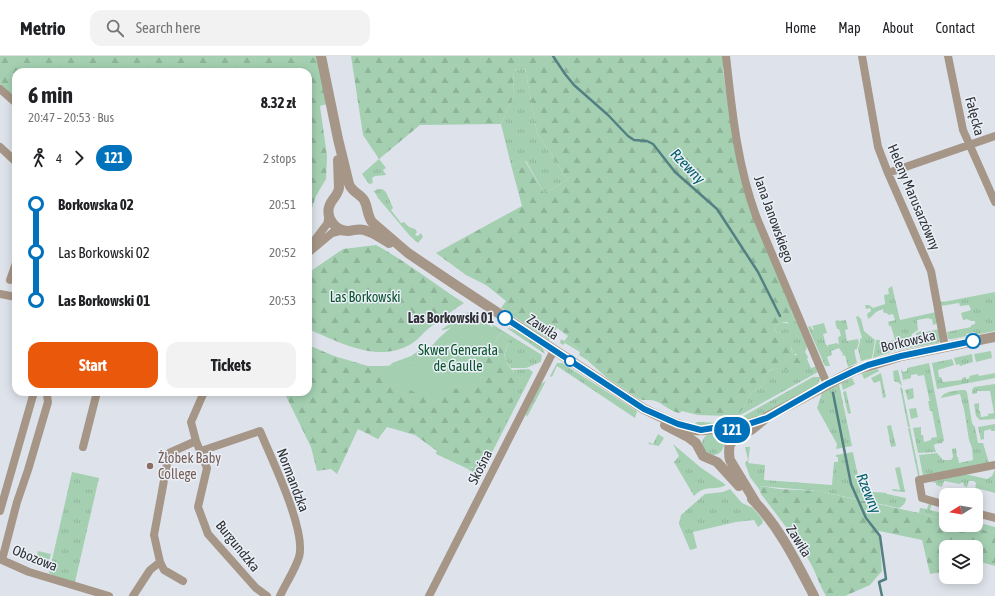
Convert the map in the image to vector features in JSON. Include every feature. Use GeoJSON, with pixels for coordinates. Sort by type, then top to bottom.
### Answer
{"type":"FeatureCollection","features":[{"type":"Feature","properties":{"kind":"street","name":"Zawiła"},"geometry":{"type":"LineString","coordinates":[[321,56],[336,132],[349,184],[355,193],[362,197],[365,201],[367,211],[372,222],[408,253]]}},
{"type":"Feature","properties":{"kind":"street","name":"Jana Janowskiego"},"geometry":{"type":"LineString","coordinates":[[726,56],[734,128],[748,194],[760,227],[827,384]]}},
{"type":"Feature","properties":{"kind":"street","name":"Heleny Marusarzówny"},"geometry":{"type":"LineString","coordinates":[[862,56],[876,135],[882,159],[931,271],[945,347]]}},
{"type":"Feature","properties":{"kind":"street","name":"Fałęcka"},"geometry":{"type":"LineString","coordinates":[[948,56],[960,119],[969,145],[995,202]]}},
{"type":"Feature","properties":{"kind":"street"},"geometry":{"type":"LineString","coordinates":[[0,89],[12,100]]}},
{"type":"Feature","properties":{"kind":"street","name":"Zawiła"},"geometry":{"type":"LineString","coordinates":[[329,215],[328,211],[330,202],[338,193],[339,188],[336,132]]}},
{"type":"Feature","properties":{"kind":"street"},"geometry":{"type":"LineString","coordinates":[[888,173],[995,136]]}},
{"type":"Feature","properties":{"kind":"street"},"geometry":{"type":"LineString","coordinates":[[0,147],[12,158]]}},
{"type":"Feature","properties":{"kind":"street"},"geometry":{"type":"LineString","coordinates":[[336,196],[348,191],[355,193]]}},
{"type":"Feature","properties":{"kind":"street"},"geometry":{"type":"LineString","coordinates":[[312,250],[332,233],[348,230],[362,225],[367,216],[367,211]]}},
{"type":"Feature","properties":{"kind":"street"},"geometry":{"type":"LineString","coordinates":[[329,215],[333,223],[348,230]]}},
{"type":"Feature","properties":{"kind":"street"},"geometry":{"type":"LineString","coordinates":[[312,243],[326,226],[329,215]]}},
{"type":"Feature","properties":{"kind":"street","name":"Zawiła"},"geometry":{"type":"LineString","coordinates":[[348,230],[366,230],[408,253],[491,310],[644,409],[696,430],[713,428],[722,430],[728,436],[731,462],[756,503],[786,544],[814,596]]}},
{"type":"Feature","properties":{"kind":"street"},"geometry":{"type":"LineString","coordinates":[[10,280],[12,274]]}},
{"type":"Feature","properties":{"kind":"street"},"geometry":{"type":"LineString","coordinates":[[0,294],[12,296]]}},
{"type":"Feature","properties":{"kind":"street","name":"Borkowska"},"geometry":{"type":"LineString","coordinates":[[729,448],[731,442],[737,437],[751,430],[767,418],[827,384],[868,365],[901,356],[995,336]]}},
{"type":"Feature","properties":{"kind":"street","name":"Skośna"},"geometry":{"type":"LineString","coordinates":[[429,596],[554,350]]}},
{"type":"Feature","properties":{"kind":"street"},"geometry":{"type":"LineString","coordinates":[[0,511],[3,490],[33,396]]}},
{"type":"Feature","properties":{"kind":"street","name":"Obozowa"},"geometry":{"type":"LineString","coordinates":[[47,396],[48,402],[17,502],[2,560],[29,572],[109,596]]}},
{"type":"Feature","properties":{"kind":"street"},"geometry":{"type":"LineString","coordinates":[[83,447],[96,396]]}},
{"type":"Feature","properties":{"kind":"street","name":"Burgundzka"},"geometry":{"type":"LineString","coordinates":[[202,396],[191,420],[196,441],[207,468],[198,507],[208,534],[256,588],[267,596]]}},
{"type":"Feature","properties":{"kind":"street","name":"Zawiła"},"geometry":{"type":"LineString","coordinates":[[644,409],[666,426],[688,437],[696,443],[703,456],[721,465],[756,503]]}},
{"type":"Feature","properties":{"kind":"street","name":"Borkowska"},"geometry":{"type":"LineString","coordinates":[[722,430],[731,430],[767,418]]}},
{"type":"Feature","properties":{"kind":"street"},"geometry":{"type":"LineString","coordinates":[[698,447],[700,436],[705,430]]}},
{"type":"Feature","properties":{"kind":"street","name":"Normandzka"},"geometry":{"type":"LineString","coordinates":[[201,451],[260,431],[292,510],[300,540],[299,556],[280,596]]}},
{"type":"Feature","properties":{"kind":"street"},"geometry":{"type":"LineString","coordinates":[[183,581],[164,570],[160,562],[154,534],[169,453],[196,441]]}},
{"type":"Feature","properties":{"kind":"street"},"geometry":{"type":"LineString","coordinates":[[713,460],[721,458],[729,448]]}},
{"type":"Feature","properties":{"kind":"street"},"geometry":{"type":"LineString","coordinates":[[939,503],[922,498],[919,480],[995,465]]}},
{"type":"Feature","properties":{"kind":"street"},"geometry":{"type":"LineString","coordinates":[[983,515],[995,518]]}},
{"type":"Feature","properties":{"kind":"street"},"geometry":{"type":"LineString","coordinates":[[133,596],[150,570],[160,562]]}},
{"type":"Feature","properties":{"kind":"green space"},"geometry":{"type":"Polygon","coordinates":[[[0,56],[317,56],[327,104],[320,106],[327,156],[326,179],[316,196],[312,208],[312,68],[12,68],[12,94],[0,84],[0,56]]]}},
{"type":"Feature","properties":{"kind":"green space"},"geometry":{"type":"Polygon","coordinates":[[[351,56],[723,56],[723,70],[732,132],[796,325],[791,326],[787,322],[781,322],[774,328],[778,334],[789,340],[792,352],[795,355],[804,357],[806,360],[804,366],[795,370],[770,370],[766,374],[762,386],[751,393],[743,409],[735,418],[727,416],[698,415],[682,411],[679,413],[672,411],[653,400],[639,399],[607,378],[587,360],[589,356],[565,340],[568,336],[557,328],[549,340],[501,308],[506,301],[486,285],[466,275],[436,253],[522,206],[511,165],[525,161],[544,193],[568,180],[537,133],[525,68],[513,70],[514,96],[501,124],[420,125],[379,159],[363,135],[351,56]]]}},
{"type":"Feature","properties":{"kind":"green space"},"geometry":{"type":"Polygon","coordinates":[[[525,68],[537,133],[568,180],[544,193],[526,161],[511,165],[501,124],[514,96],[513,70],[525,68]]]}},
{"type":"Feature","properties":{"kind":"green space"},"geometry":{"type":"Polygon","coordinates":[[[379,159],[386,168],[383,170],[386,175],[375,176],[372,178],[373,183],[369,184],[362,174],[379,159]]]}},
{"type":"Feature","properties":{"kind":"green space"},"geometry":{"type":"Polygon","coordinates":[[[382,189],[386,192],[393,208],[391,210],[401,223],[404,222],[409,227],[415,229],[417,232],[415,235],[418,236],[421,233],[423,237],[418,243],[410,236],[378,198],[374,191],[382,189]]]}},
{"type":"Feature","properties":{"kind":"green space","name":"Las Borkowski"},"geometry":{"type":"Polygon","coordinates":[[[376,245],[464,303],[433,325],[416,341],[398,350],[385,352],[359,349],[312,331],[312,270],[343,249],[376,245]]]}},
{"type":"Feature","properties":{"kind":"green space"},"geometry":{"type":"Polygon","coordinates":[[[892,286],[900,320],[936,312],[938,323],[933,325],[932,319],[929,318],[917,320],[918,330],[912,334],[911,337],[916,337],[916,333],[921,331],[922,333],[939,329],[941,340],[938,343],[897,350],[873,358],[876,340],[880,340],[880,343],[895,340],[891,326],[889,326],[888,322],[895,320],[893,314],[888,315],[887,313],[884,313],[883,309],[868,319],[867,314],[871,311],[870,308],[866,309],[865,305],[869,305],[873,308],[885,304],[884,295],[889,294],[888,289],[892,286]]]}},
{"type":"Feature","properties":{"kind":"green space"},"geometry":{"type":"Polygon","coordinates":[[[995,292],[995,331],[975,335],[975,332],[966,334],[967,336],[948,339],[947,332],[971,327],[971,325],[975,324],[975,321],[967,319],[963,320],[961,313],[971,310],[969,305],[960,306],[959,303],[941,306],[940,301],[943,302],[995,292]]]}},
{"type":"Feature","properties":{"kind":"green space"},"geometry":{"type":"Polygon","coordinates":[[[792,310],[807,347],[805,352],[808,357],[807,359],[811,368],[817,366],[818,372],[735,418],[743,409],[751,393],[762,386],[765,375],[768,372],[779,368],[794,370],[797,354],[793,354],[791,346],[777,333],[774,328],[781,322],[790,324],[795,322],[791,311],[792,310]]]}},
{"type":"Feature","properties":{"kind":"green space"},"geometry":{"type":"Polygon","coordinates":[[[468,312],[481,315],[481,319],[475,315],[445,330],[442,330],[442,329],[468,312]]]}},
{"type":"Feature","properties":{"kind":"green space"},"geometry":{"type":"Polygon","coordinates":[[[475,315],[490,350],[501,333],[510,339],[505,352],[505,358],[518,380],[518,387],[509,411],[496,438],[478,467],[466,468],[436,454],[437,451],[415,435],[387,427],[378,439],[358,429],[337,474],[331,469],[317,471],[311,447],[286,396],[312,396],[312,347],[334,356],[368,366],[393,366],[408,362],[424,354],[454,325],[475,315]]]}},
{"type":"Feature","properties":{"kind":"green space","name":"Skwer Generała de Gaulle"},"geometry":{"type":"Polygon","coordinates":[[[475,315],[501,333],[490,351],[481,374],[475,380],[444,393],[424,396],[413,392],[400,384],[378,366],[402,364],[413,360],[427,351],[455,324],[475,315]]]}},
{"type":"Feature","properties":{"kind":"green space"},"geometry":{"type":"Polygon","coordinates":[[[858,316],[861,319],[864,331],[875,340],[872,358],[861,361],[858,349],[860,339],[862,338],[856,317],[858,316]]]}},
{"type":"Feature","properties":{"kind":"green space"},"geometry":{"type":"Polygon","coordinates":[[[846,320],[848,329],[845,330],[847,341],[858,339],[859,342],[857,349],[854,350],[857,363],[848,367],[845,355],[842,356],[843,354],[839,348],[831,351],[832,355],[827,357],[830,366],[825,366],[808,327],[810,326],[814,330],[812,326],[824,323],[827,333],[823,334],[828,348],[828,345],[837,343],[839,345],[838,337],[841,336],[835,321],[846,320]]]}},
{"type":"Feature","properties":{"kind":"green space"},"geometry":{"type":"Polygon","coordinates":[[[492,324],[542,355],[541,362],[526,368],[511,368],[505,357],[505,351],[510,339],[493,328],[492,324]]]}},
{"type":"Feature","properties":{"kind":"green space"},"geometry":{"type":"Polygon","coordinates":[[[508,329],[515,330],[542,347],[545,354],[508,329]]]}},
{"type":"Feature","properties":{"kind":"green space"},"geometry":{"type":"Polygon","coordinates":[[[561,339],[564,341],[565,340],[589,356],[587,360],[579,355],[580,352],[565,343],[563,345],[560,343],[561,339]]]}},
{"type":"Feature","properties":{"kind":"green space"},"geometry":{"type":"Polygon","coordinates":[[[424,347],[428,349],[416,359],[406,363],[390,366],[392,363],[411,356],[424,347]]]}},
{"type":"Feature","properties":{"kind":"green space"},"geometry":{"type":"Polygon","coordinates":[[[991,351],[992,358],[976,362],[974,354],[991,351]]]}},
{"type":"Feature","properties":{"kind":"green space"},"geometry":{"type":"Polygon","coordinates":[[[972,354],[973,362],[960,366],[959,364],[956,365],[954,358],[972,354]]]}},
{"type":"Feature","properties":{"kind":"green space"},"geometry":{"type":"Polygon","coordinates":[[[952,359],[954,365],[938,370],[939,377],[941,377],[943,382],[962,380],[962,378],[970,378],[969,376],[978,374],[979,376],[995,373],[995,378],[937,389],[932,363],[952,359]]]}},
{"type":"Feature","properties":{"kind":"green space"},"geometry":{"type":"Polygon","coordinates":[[[557,363],[562,363],[637,411],[635,418],[557,366],[552,377],[550,376],[557,363]]]}},
{"type":"Feature","properties":{"kind":"green space"},"geometry":{"type":"Polygon","coordinates":[[[929,363],[944,440],[942,443],[935,444],[934,446],[936,452],[918,453],[913,428],[921,427],[921,435],[923,435],[924,442],[931,440],[931,438],[937,437],[932,411],[930,411],[928,401],[930,401],[924,375],[911,375],[911,378],[903,380],[901,369],[903,372],[907,371],[907,368],[929,363]]]}},
{"type":"Feature","properties":{"kind":"green space"},"geometry":{"type":"Polygon","coordinates":[[[529,369],[533,372],[480,476],[466,468],[473,468],[514,372],[512,370],[529,369]]]}},
{"type":"Feature","properties":{"kind":"green space"},"geometry":{"type":"Polygon","coordinates":[[[877,369],[879,371],[864,379],[862,374],[877,369]]]}},
{"type":"Feature","properties":{"kind":"green space"},"geometry":{"type":"Polygon","coordinates":[[[898,370],[902,386],[894,381],[893,371],[898,370]]]}},
{"type":"Feature","properties":{"kind":"green space"},"geometry":{"type":"Polygon","coordinates":[[[881,373],[886,397],[883,398],[880,381],[874,383],[871,378],[881,373]]]}},
{"type":"Feature","properties":{"kind":"green space"},"geometry":{"type":"Polygon","coordinates":[[[813,377],[821,377],[817,385],[758,418],[741,423],[740,418],[813,377]]]}},
{"type":"Feature","properties":{"kind":"green space"},"geometry":{"type":"Polygon","coordinates":[[[852,378],[855,384],[843,390],[841,383],[852,378]]]}},
{"type":"Feature","properties":{"kind":"green space"},"geometry":{"type":"Polygon","coordinates":[[[546,381],[527,417],[526,414],[541,384],[546,381]]]}},
{"type":"Feature","properties":{"kind":"green space"},"geometry":{"type":"Polygon","coordinates":[[[839,384],[852,446],[836,449],[837,444],[817,408],[822,393],[839,384]]]}},
{"type":"Feature","properties":{"kind":"green space"},"geometry":{"type":"Polygon","coordinates":[[[995,384],[995,419],[980,420],[976,416],[974,404],[979,403],[981,417],[994,413],[990,391],[977,391],[977,393],[972,394],[972,390],[974,387],[995,384]]]}},
{"type":"Feature","properties":{"kind":"green space"},"geometry":{"type":"Polygon","coordinates":[[[900,387],[902,388],[910,427],[908,427],[900,387]]]}},
{"type":"Feature","properties":{"kind":"green space"},"geometry":{"type":"Polygon","coordinates":[[[913,388],[914,398],[908,400],[905,390],[913,388]]]}},
{"type":"Feature","properties":{"kind":"green space"},"geometry":{"type":"Polygon","coordinates":[[[965,390],[967,392],[972,423],[975,427],[978,443],[983,443],[989,463],[923,476],[919,455],[937,453],[943,460],[951,460],[953,457],[952,449],[956,448],[959,463],[973,460],[972,448],[960,394],[941,398],[944,394],[953,391],[965,390]]]}},
{"type":"Feature","properties":{"kind":"green space"},"geometry":{"type":"Polygon","coordinates":[[[846,391],[851,413],[848,414],[843,392],[846,391]]]}},
{"type":"Feature","properties":{"kind":"green space"},"geometry":{"type":"Polygon","coordinates":[[[916,408],[918,417],[911,419],[909,409],[916,408]]]}},
{"type":"Feature","properties":{"kind":"green space"},"geometry":{"type":"Polygon","coordinates":[[[697,422],[732,425],[702,428],[694,425],[697,422]]]}},
{"type":"Feature","properties":{"kind":"green space"},"geometry":{"type":"Polygon","coordinates":[[[995,424],[995,431],[991,431],[991,429],[984,431],[984,439],[981,440],[978,427],[995,424]]]}},
{"type":"Feature","properties":{"kind":"green space"},"geometry":{"type":"Polygon","coordinates":[[[891,425],[896,446],[891,447],[887,426],[891,425]]]}},
{"type":"Feature","properties":{"kind":"green space"},"geometry":{"type":"Polygon","coordinates":[[[908,428],[910,428],[920,477],[916,478],[918,476],[908,428]]]}},
{"type":"Feature","properties":{"kind":"green space"},"geometry":{"type":"Polygon","coordinates":[[[713,433],[721,436],[724,444],[721,452],[713,455],[705,452],[702,444],[705,436],[713,433]]]}},
{"type":"Feature","properties":{"kind":"green space"},"geometry":{"type":"Polygon","coordinates":[[[658,434],[664,438],[659,446],[649,444],[648,442],[653,444],[658,434]]]}},
{"type":"Feature","properties":{"kind":"green space"},"geometry":{"type":"Polygon","coordinates":[[[673,444],[700,467],[726,485],[703,490],[694,496],[674,462],[679,456],[673,444]]]}},
{"type":"Feature","properties":{"kind":"green space"},"geometry":{"type":"Polygon","coordinates":[[[745,447],[750,447],[748,463],[765,465],[764,480],[832,485],[834,462],[838,462],[838,457],[836,457],[836,455],[853,452],[861,491],[886,493],[906,498],[903,505],[899,508],[818,491],[760,486],[761,494],[750,477],[745,463],[748,460],[745,447]]]}},
{"type":"Feature","properties":{"kind":"green space"},"geometry":{"type":"Polygon","coordinates":[[[900,467],[905,492],[893,491],[892,489],[900,490],[895,468],[900,467]]]}},
{"type":"Feature","properties":{"kind":"green space"},"geometry":{"type":"Polygon","coordinates":[[[995,469],[995,493],[983,490],[983,488],[975,488],[976,483],[974,481],[969,481],[967,487],[964,486],[963,482],[960,484],[944,481],[942,487],[931,482],[965,474],[987,479],[992,476],[995,469]]]}},
{"type":"Feature","properties":{"kind":"green space"},"geometry":{"type":"Polygon","coordinates":[[[72,472],[99,478],[75,582],[55,577],[49,573],[72,472]]]}},
{"type":"Feature","properties":{"kind":"green space"},"geometry":{"type":"Polygon","coordinates":[[[760,486],[779,489],[818,491],[939,518],[939,532],[983,532],[983,530],[995,533],[995,566],[983,563],[983,540],[939,540],[939,572],[930,574],[922,540],[879,531],[882,571],[870,585],[845,596],[826,596],[805,552],[761,494],[760,486]]]}},
{"type":"Feature","properties":{"kind":"green space"},"geometry":{"type":"Polygon","coordinates":[[[730,489],[742,503],[753,508],[763,520],[762,524],[758,527],[754,520],[736,522],[693,532],[697,548],[690,550],[679,524],[681,515],[705,494],[723,492],[730,489]]]}},
{"type":"Feature","properties":{"kind":"green space"},"geometry":{"type":"Polygon","coordinates":[[[929,503],[932,504],[930,510],[939,512],[939,518],[919,513],[920,508],[927,509],[929,503]]]}},
{"type":"Feature","properties":{"kind":"green space"},"geometry":{"type":"Polygon","coordinates":[[[983,524],[995,527],[995,533],[983,530],[983,524]]]}},
{"type":"Feature","properties":{"kind":"green space"},"geometry":{"type":"Polygon","coordinates":[[[38,551],[51,554],[48,565],[36,561],[38,551]]]}},
{"type":"Feature","properties":{"kind":"waterway","name":"Rzewny"},"geometry":{"type":"LineString","coordinates":[[553,56],[574,85],[608,115],[628,136],[634,140],[647,141],[653,144],[675,172],[717,209],[758,272],[780,316]]}},
{"type":"Feature","properties":{"kind":"waterway","name":"Rzewny"},"geometry":{"type":"LineString","coordinates":[[833,393],[851,484],[866,518],[880,536],[886,579],[879,582],[882,596]]}},
{"type":"Feature","properties":{"kind":"bus line","name":"121"},"geometry":{"type":"LineString","coordinates":[[505,318],[644,409],[668,421],[696,430],[718,428],[724,431],[733,430],[746,424],[767,418],[827,384],[868,365],[901,356],[973,341]]}},
{"type":"Feature","properties":{"kind":"place","name":"Las Borkowski 01"},"geometry":{"type":"Point","coordinates":[505,318]}},
{"type":"Feature","properties":{"kind":"place","name":"Żłobek Baby College"},"geometry":{"type":"Point","coordinates":[150,466]}}]}
